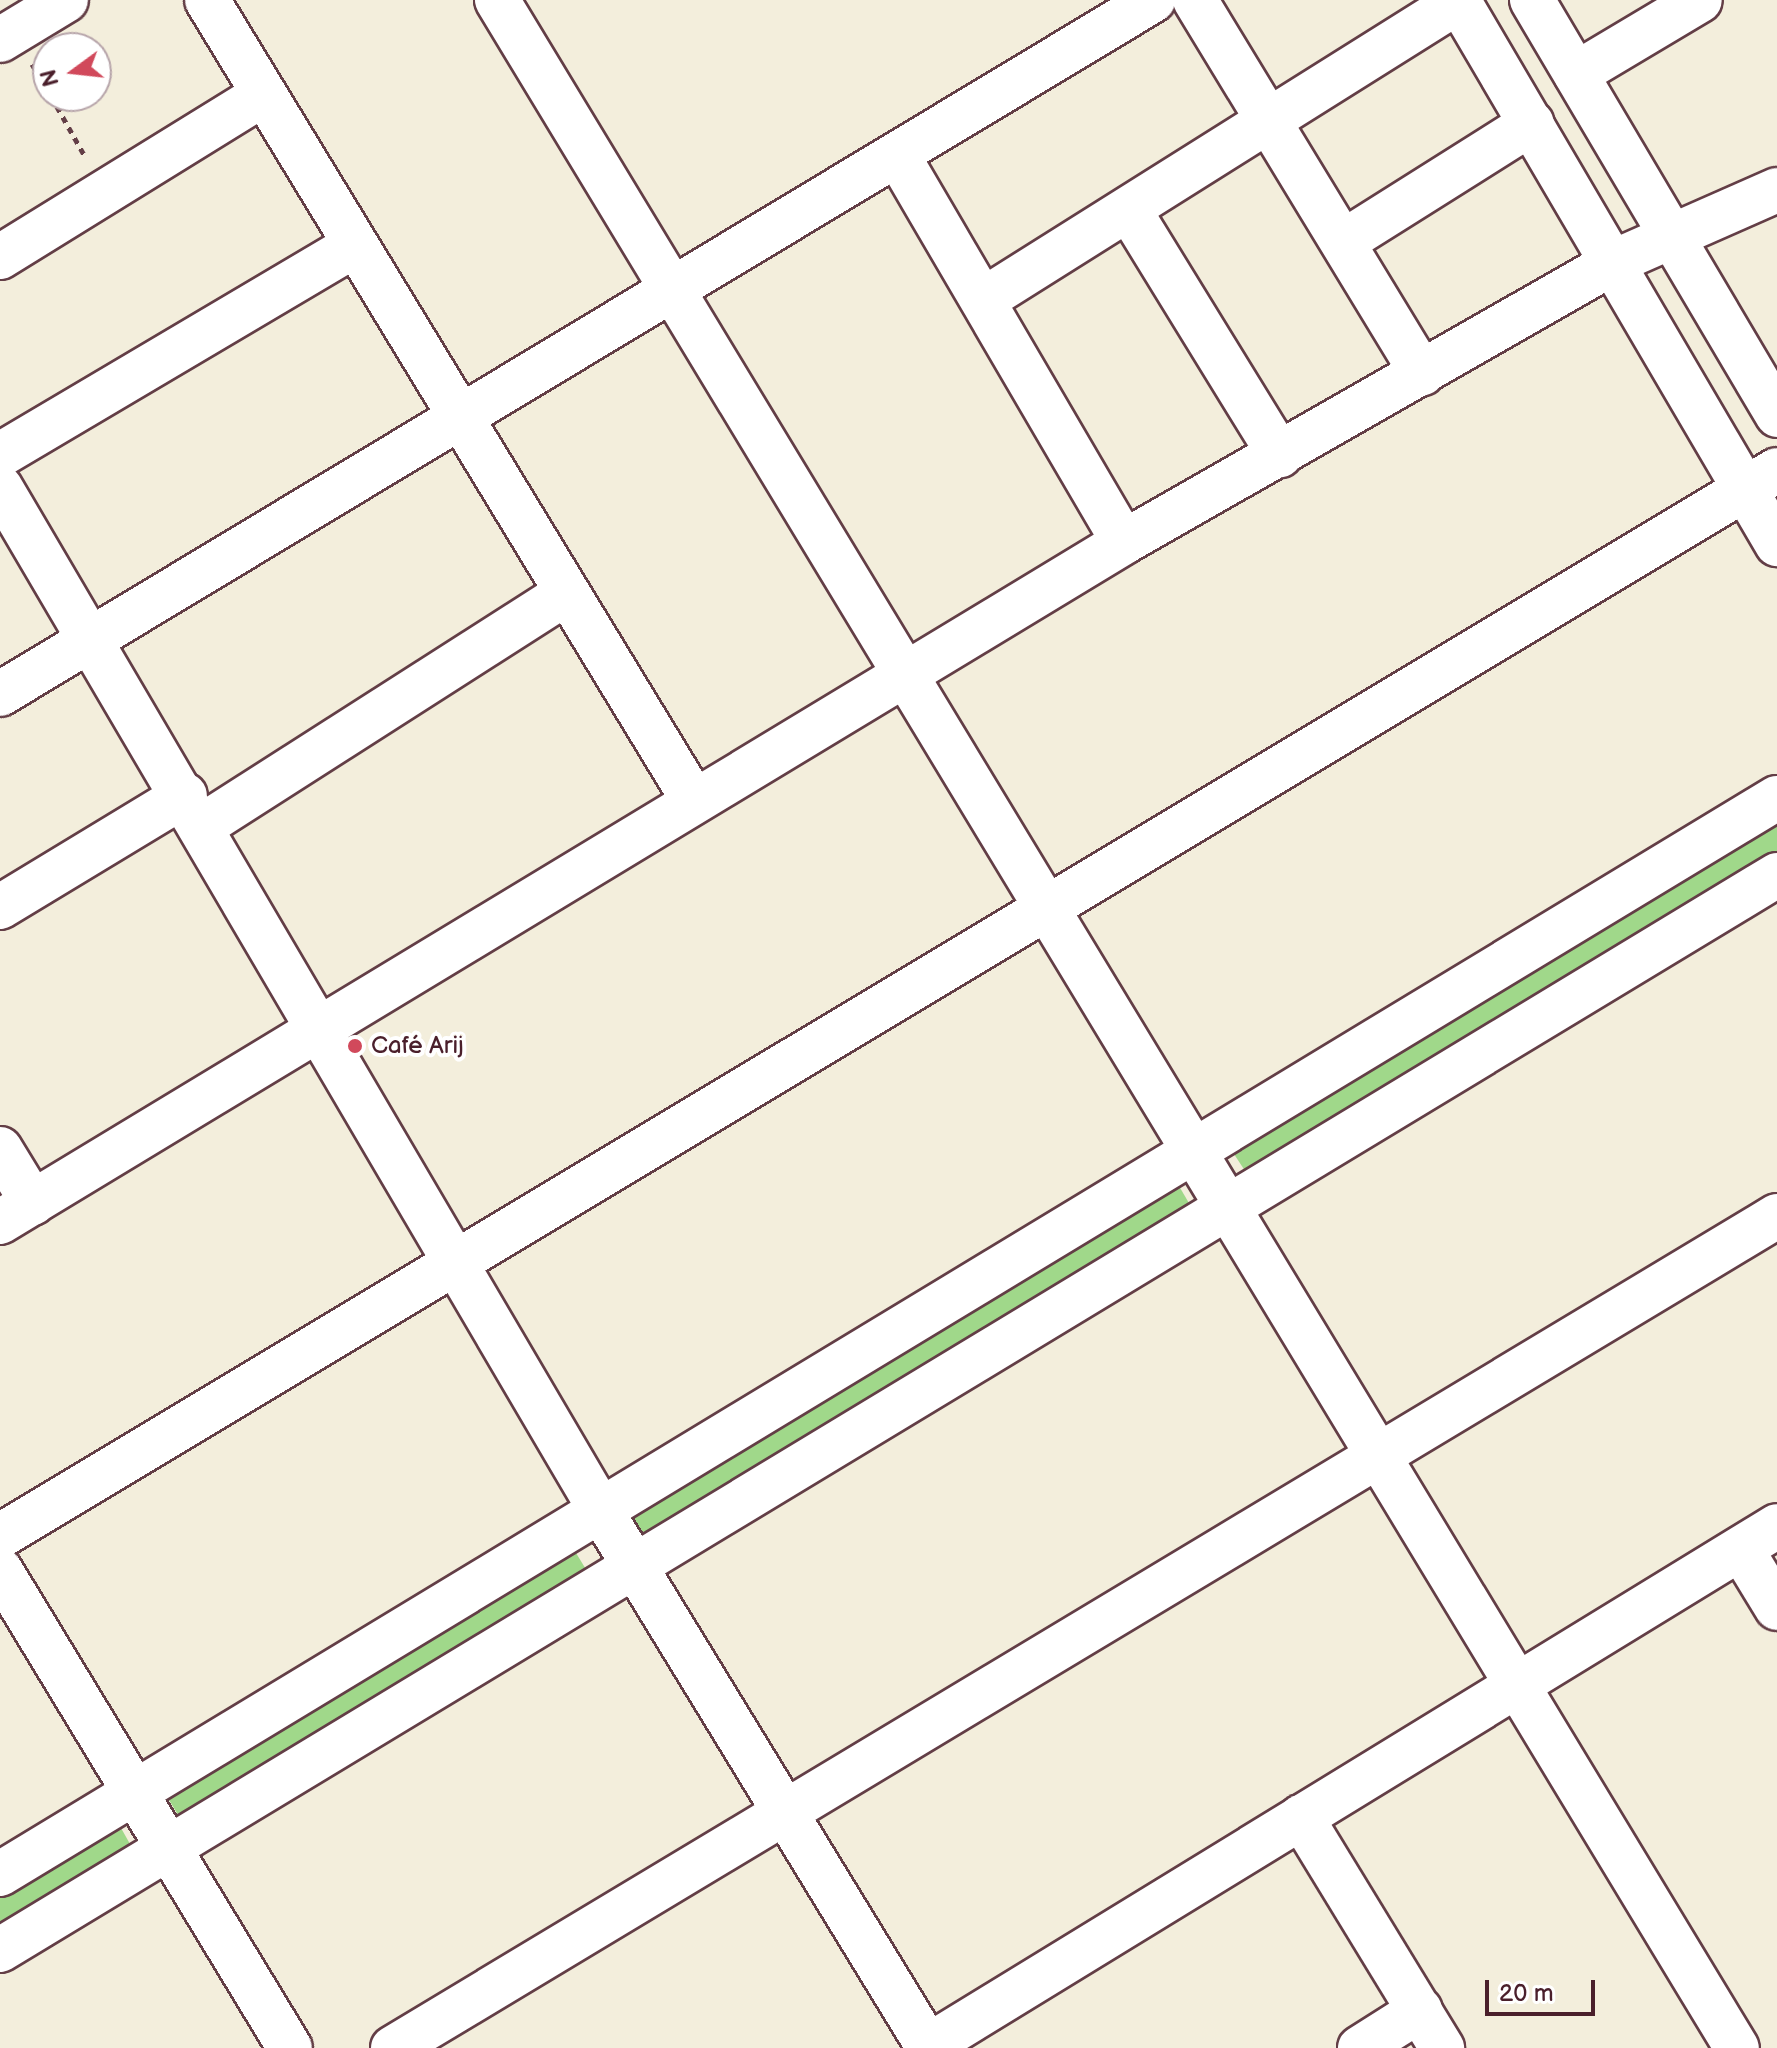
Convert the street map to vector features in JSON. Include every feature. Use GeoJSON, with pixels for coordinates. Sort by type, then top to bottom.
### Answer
{"type":"FeatureCollection","features":[{"type":"Feature","properties":{"kind":"street"},"geometry":{"type":"LineString","coordinates":[[0,40],[66,0]]}},
{"type":"Feature","properties":{"kind":"street"},"geometry":{"type":"LineString","coordinates":[[207,0],[457,419],[694,801]]}},
{"type":"Feature","properties":{"kind":"street"},"geometry":{"type":"LineString","coordinates":[[497,0],[669,292],[1737,2048]]}},
{"type":"Feature","properties":{"kind":"street"},"geometry":{"type":"LineString","coordinates":[[0,694],[1153,0]]}},
{"type":"Feature","properties":{"kind":"street"},"geometry":{"type":"LineString","coordinates":[[1195,0],[1422,373]]}},
{"type":"Feature","properties":{"kind":"street"},"geometry":{"type":"LineString","coordinates":[[983,300],[1270,123],[1458,0],[1616,261],[1760,480],[1777,544]]}},
{"type":"Feature","properties":{"kind":"street"},"geometry":{"type":"LineString","coordinates":[[1532,0],[1777,415]]}},
{"type":"Feature","properties":{"kind":"street"},"geometry":{"type":"LineString","coordinates":[[1576,74],[1700,0]]}},
{"type":"Feature","properties":{"kind":"street"},"geometry":{"type":"LineString","coordinates":[[0,257],[262,95]]}},
{"type":"Feature","properties":{"kind":"street"},"geometry":{"type":"LineString","coordinates":[[1343,242],[1532,123]]}},
{"type":"Feature","properties":{"kind":"street"},"geometry":{"type":"LineString","coordinates":[[898,156],[1124,542]]}},
{"type":"Feature","properties":{"kind":"street"},"geometry":{"type":"LineString","coordinates":[[0,1149],[16,1212],[320,1032],[901,673],[1124,542],[1616,261],[1777,190]]}},
{"type":"Feature","properties":{"kind":"street"},"geometry":{"type":"LineString","coordinates":[[1129,210],[1280,455]]}},
{"type":"Feature","properties":{"kind":"street"},"geometry":{"type":"LineString","coordinates":[[0,455],[353,246]]}},
{"type":"Feature","properties":{"kind":"street"},"geometry":{"type":"LineString","coordinates":[[0,1536],[1043,905],[1760,480]]}},
{"type":"Feature","properties":{"kind":"street"},"geometry":{"type":"LineString","coordinates":[[0,488],[194,810],[320,1032],[459,1260],[601,1511],[927,2047],[1759,1538],[1777,1608]]}},
{"type":"Feature","properties":{"kind":"street"},"geometry":{"type":"LineString","coordinates":[[0,907],[194,810],[565,594]]}},
{"type":"Feature","properties":{"kind":"street"},"geometry":{"type":"LineString","coordinates":[[0,1874],[1194,1154],[1777,798]]}},
{"type":"Feature","properties":{"kind":"street"},"geometry":{"type":"LineString","coordinates":[[0,1950],[1229,1211],[1777,875]]}},
{"type":"Feature","properties":{"kind":"street"},"geometry":{"type":"LineString","coordinates":[[393,2048],[787,1814],[1777,1216]]}},
{"type":"Feature","properties":{"kind":"street"},"geometry":{"type":"LineString","coordinates":[[0,1570],[290,2048]]}},
{"type":"Feature","properties":{"kind":"street"},"geometry":{"type":"LineString","coordinates":[[1301,1817],[1442,2048]]}},
{"type":"Feature","properties":{"kind":"street"},"geometry":{"type":"LineString","coordinates":[[1360,2048],[1420,2010]]}},
{"type":"Feature","properties":{"kind":"path"},"geometry":{"type":"LineString","coordinates":[[60,112],[105,192]]}},
{"type":"Feature","properties":{"kind":"green space"},"geometry":{"type":"Polygon","coordinates":[[[1777,814],[1777,858],[1251,1180],[1230,1148],[1777,814]]]}},
{"type":"Feature","properties":{"kind":"green space"},"geometry":{"type":"Polygon","coordinates":[[[1176,1181],[1196,1215],[639,1549],[619,1515],[1176,1181]]]}},
{"type":"Feature","properties":{"kind":"green space"},"geometry":{"type":"Polygon","coordinates":[[[573,1548],[590,1576],[183,1823],[166,1795],[573,1548]]]}},
{"type":"Feature","properties":{"kind":"green space"},"geometry":{"type":"Polygon","coordinates":[[[117,1821],[134,1851],[0,1931],[0,1891],[117,1821]]]}},
{"type":"Feature","properties":{"kind":"place","name":"Café Arij"},"geometry":{"type":"Point","coordinates":[355,1046]}}]}
